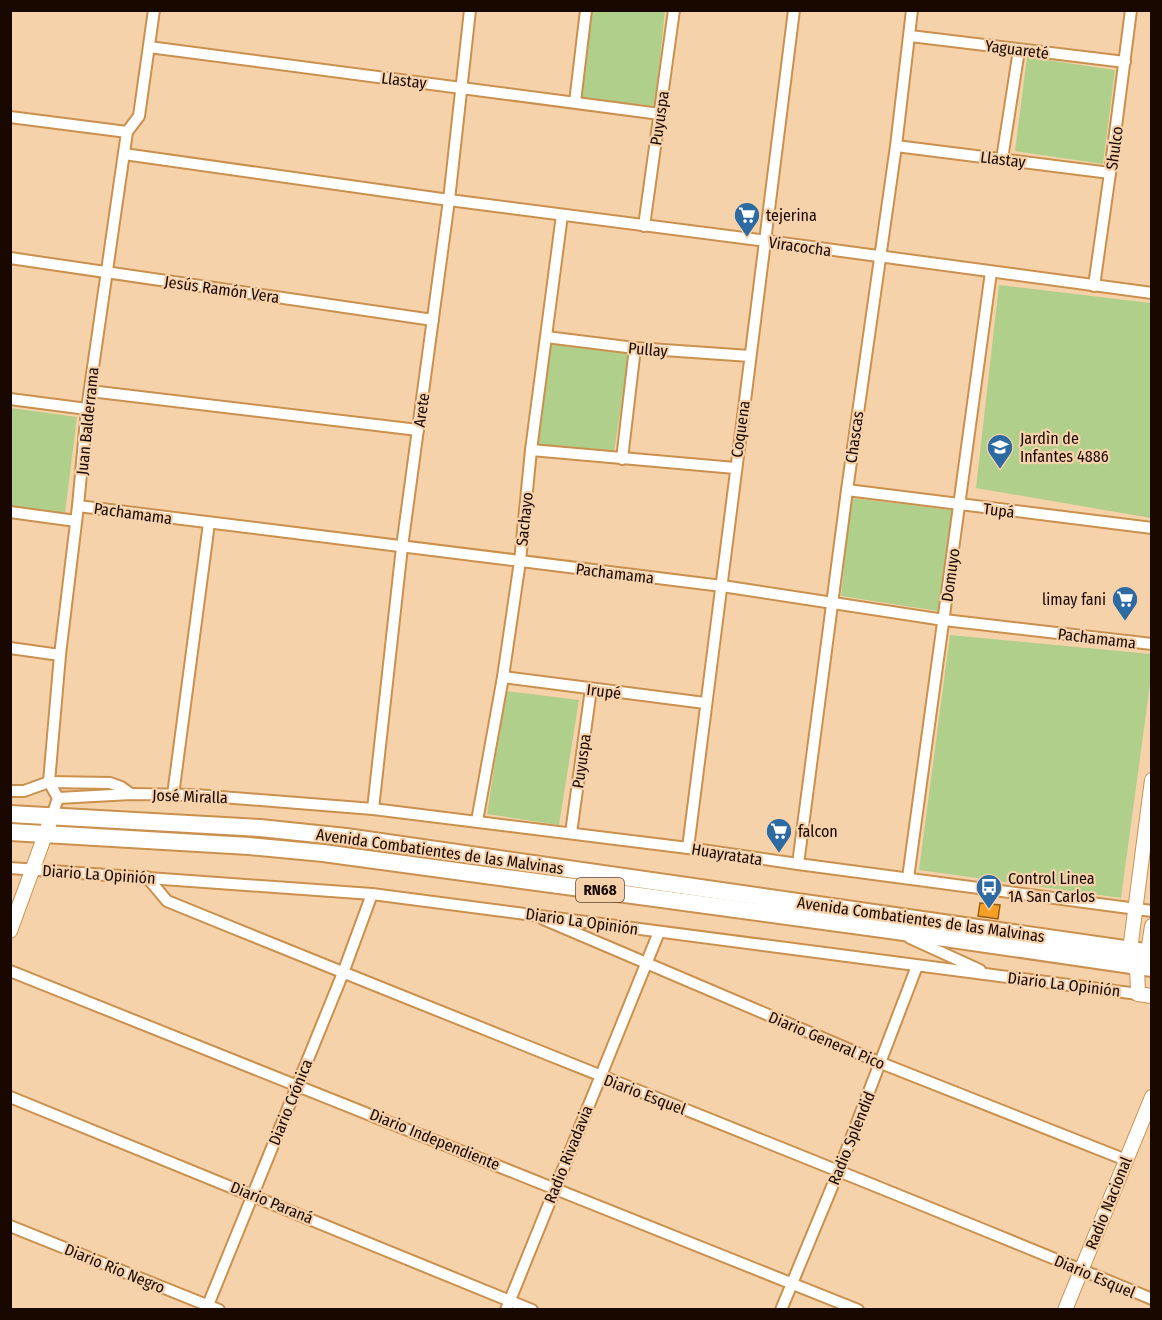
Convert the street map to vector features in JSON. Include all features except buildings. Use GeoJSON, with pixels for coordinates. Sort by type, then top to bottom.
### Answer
{"type":"FeatureCollection","features":[{"type":"Feature","properties":{"kind":"main road","name":"Avenida Combatientes de las Malvinas"},"geometry":{"type":"LineString","coordinates":[[10,814],[260,828],[346,837],[1130,950],[1147,960]]}},
{"type":"Feature","properties":{"kind":"main road","name":"Avenida Combatientes de las Malvinas"},"geometry":{"type":"LineString","coordinates":[[10,832],[249,846],[323,853],[890,930],[1147,960]]}},
{"type":"Feature","properties":{"kind":"street","name":"Juan Balderrama"},"geometry":{"type":"LineString","coordinates":[[49,782],[60,655],[87,409],[105,272],[127,132],[139,116],[154,10]]}},
{"type":"Feature","properties":{"kind":"street","name":"Arete"},"geometry":{"type":"LineString","coordinates":[[373,809],[402,547],[449,200],[470,10]]}},
{"type":"Feature","properties":{"kind":"street"},"geometry":{"type":"LineString","coordinates":[[575,102],[586,10]]}},
{"type":"Feature","properties":{"kind":"street","name":"Puyuspa"},"geometry":{"type":"LineString","coordinates":[[644,226],[674,10]]}},
{"type":"Feature","properties":{"kind":"street","name":"Coquena"},"geometry":{"type":"LineString","coordinates":[[688,848],[735,468],[767,241],[794,10]]}},
{"type":"Feature","properties":{"kind":"street","name":"Chascas"},"geometry":{"type":"LineString","coordinates":[[798,864],[847,490],[896,146],[912,10]]}},
{"type":"Feature","properties":{"kind":"street","name":"Shulco"},"geometry":{"type":"LineString","coordinates":[[1094,286],[1131,10]]}},
{"type":"Feature","properties":{"kind":"street","name":"Yaguareté"},"geometry":{"type":"LineString","coordinates":[[910,36],[1125,62]]}},
{"type":"Feature","properties":{"kind":"street","name":"Llastay"},"geometry":{"type":"LineString","coordinates":[[149,47],[660,114]]}},
{"type":"Feature","properties":{"kind":"street"},"geometry":{"type":"LineString","coordinates":[[1002,159],[1019,50]]}},
{"type":"Feature","properties":{"kind":"street"},"geometry":{"type":"LineString","coordinates":[[10,117],[127,132]]}},
{"type":"Feature","properties":{"kind":"street","name":"Llastay"},"geometry":{"type":"LineString","coordinates":[[896,146],[1110,173]]}},
{"type":"Feature","properties":{"kind":"street","name":"Viracocha"},"geometry":{"type":"LineString","coordinates":[[124,154],[449,200],[1152,293]]}},
{"type":"Feature","properties":{"kind":"street","name":"Sachayo"},"geometry":{"type":"LineString","coordinates":[[477,821],[503,676],[520,561],[531,450],[562,215]]}},
{"type":"Feature","properties":{"kind":"street","name":"Jesús Ramón Vera"},"geometry":{"type":"LineString","coordinates":[[10,258],[433,320]]}},
{"type":"Feature","properties":{"kind":"street","name":"Domuyo"},"geometry":{"type":"LineString","coordinates":[[908,878],[991,272]]}},
{"type":"Feature","properties":{"kind":"street","name":"Pullay"},"geometry":{"type":"LineString","coordinates":[[546,337],[635,348],[750,356]]}},
{"type":"Feature","properties":{"kind":"street"},"geometry":{"type":"LineString","coordinates":[[622,459],[635,348]]}},
{"type":"Feature","properties":{"kind":"street"},"geometry":{"type":"LineString","coordinates":[[90,391],[418,430]]}},
{"type":"Feature","properties":{"kind":"street"},"geometry":{"type":"LineString","coordinates":[[10,399],[87,409]]}},
{"type":"Feature","properties":{"kind":"street"},"geometry":{"type":"LineString","coordinates":[[531,450],[735,468]]}},
{"type":"Feature","properties":{"kind":"street","name":"Tupá"},"geometry":{"type":"LineString","coordinates":[[847,490],[1152,528]]}},
{"type":"Feature","properties":{"kind":"street","name":"Pachamama"},"geometry":{"type":"LineString","coordinates":[[78,506],[722,586],[944,620],[1152,644]]}},
{"type":"Feature","properties":{"kind":"street"},"geometry":{"type":"LineString","coordinates":[[10,512],[76,521]]}},
{"type":"Feature","properties":{"kind":"street"},"geometry":{"type":"LineString","coordinates":[[173,795],[208,523]]}},
{"type":"Feature","properties":{"kind":"street"},"geometry":{"type":"LineString","coordinates":[[10,648],[60,655]]}},
{"type":"Feature","properties":{"kind":"street","name":"Irupé"},"geometry":{"type":"LineString","coordinates":[[503,676],[705,703]]}},
{"type":"Feature","properties":{"kind":"street","name":"Puyuspa"},"geometry":{"type":"LineString","coordinates":[[571,833],[591,689]]}},
{"type":"Feature","properties":{"kind":"street"},"geometry":{"type":"LineString","coordinates":[[1130,950],[1152,780]]}},
{"type":"Feature","properties":{"kind":"street"},"geometry":{"type":"LineString","coordinates":[[10,931],[34,870],[58,798],[49,782]]}},
{"type":"Feature","properties":{"kind":"street","name":"José Miralla"},"geometry":{"type":"LineString","coordinates":[[10,791],[24,791],[49,782],[110,783],[131,794],[196,795],[373,809]]}},
{"type":"Feature","properties":{"kind":"street"},"geometry":{"type":"LineString","coordinates":[[58,798],[131,794]]}},
{"type":"Feature","properties":{"kind":"street","name":"Huayratata"},"geometry":{"type":"LineString","coordinates":[[373,809],[688,848],[1152,911]]}},
{"type":"Feature","properties":{"kind":"street","name":"Diario La Opinión"},"geometry":{"type":"LineString","coordinates":[[10,868],[372,894],[1145,995]]}},
{"type":"Feature","properties":{"kind":"street","name":"Diario Esquel"},"geometry":{"type":"LineString","coordinates":[[147,877],[167,901],[600,1077],[839,1170],[1152,1299]]}},
{"type":"Feature","properties":{"kind":"street","name":"Diario Crónica"},"geometry":{"type":"LineString","coordinates":[[207,1307],[343,973],[372,894]]}},
{"type":"Feature","properties":{"kind":"street","name":"Diario General Pico"},"geometry":{"type":"LineString","coordinates":[[532,914],[881,1063],[1126,1160]]}},
{"type":"Feature","properties":{"kind":"street"},"geometry":{"type":"LineString","coordinates":[[1145,995],[1152,926]]}},
{"type":"Feature","properties":{"kind":"street"},"geometry":{"type":"LineString","coordinates":[[890,930],[948,954],[988,974]]}},
{"type":"Feature","properties":{"kind":"street","name":"Radio Rivadavia"},"geometry":{"type":"LineString","coordinates":[[507,1305],[659,932]]}},
{"type":"Feature","properties":{"kind":"street","name":"Radio Splendid"},"geometry":{"type":"LineString","coordinates":[[781,1310],[839,1170],[918,966]]}},
{"type":"Feature","properties":{"kind":"street","name":"Diario Independiente"},"geometry":{"type":"LineString","coordinates":[[10,971],[858,1310]]}},
{"type":"Feature","properties":{"kind":"street","name":"Diario Paraná"},"geometry":{"type":"LineString","coordinates":[[10,1097],[252,1194],[507,1305],[532,1310]]}},
{"type":"Feature","properties":{"kind":"street","name":"Radio Nacional"},"geometry":{"type":"LineString","coordinates":[[1065,1310],[1152,1097]]}},
{"type":"Feature","properties":{"kind":"street","name":"Diario Río Negro"},"geometry":{"type":"LineString","coordinates":[[10,1226],[219,1310]]}},
{"type":"Feature","properties":{"kind":"green space"},"geometry":{"type":"Polygon","coordinates":[[[592,11],[665,11],[655,106],[581,98],[592,11]]]}},
{"type":"Feature","properties":{"kind":"green space"},"geometry":{"type":"Polygon","coordinates":[[[1027,57],[1115,70],[1103,164],[1015,151],[1027,57]]]}},
{"type":"Feature","properties":{"kind":"green space"},"geometry":{"type":"Polygon","coordinates":[[[999,285],[1151,303],[1151,518],[976,488],[999,285]]]}},
{"type":"Feature","properties":{"kind":"green space"},"geometry":{"type":"Polygon","coordinates":[[[549,344],[629,354],[614,452],[536,444],[549,344]]]}},
{"type":"Feature","properties":{"kind":"green space"},"geometry":{"type":"Polygon","coordinates":[[[11,408],[77,417],[65,513],[11,507],[11,408]]]}},
{"type":"Feature","properties":{"kind":"green space"},"geometry":{"type":"Polygon","coordinates":[[[851,498],[952,510],[938,611],[841,596],[851,498]]]}},
{"type":"Feature","properties":{"kind":"green space"},"geometry":{"type":"Polygon","coordinates":[[[950,635],[1151,654],[1151,677],[1121,898],[919,870],[950,635]]]}},
{"type":"Feature","properties":{"kind":"green space"},"geometry":{"type":"Polygon","coordinates":[[[506,691],[579,700],[559,825],[487,814],[506,691]]]}},
{"type":"Feature","properties":{"kind":"place","name":"tejerina"},"geometry":{"type":"Point","coordinates":[747,238]}},
{"type":"Feature","properties":{"kind":"place","name":"Jardìn de Infantes 4886"},"geometry":{"type":"Point","coordinates":[1000,470]}},
{"type":"Feature","properties":{"kind":"place","name":"limay fani"},"geometry":{"type":"Point","coordinates":[1125,622]}},
{"type":"Feature","properties":{"kind":"place","name":"falcon"},"geometry":{"type":"Point","coordinates":[779,854]}},
{"type":"Feature","properties":{"kind":"place","name":"Control Linea 1A San Carlos"},"geometry":{"type":"Point","coordinates":[989,910]}}]}
